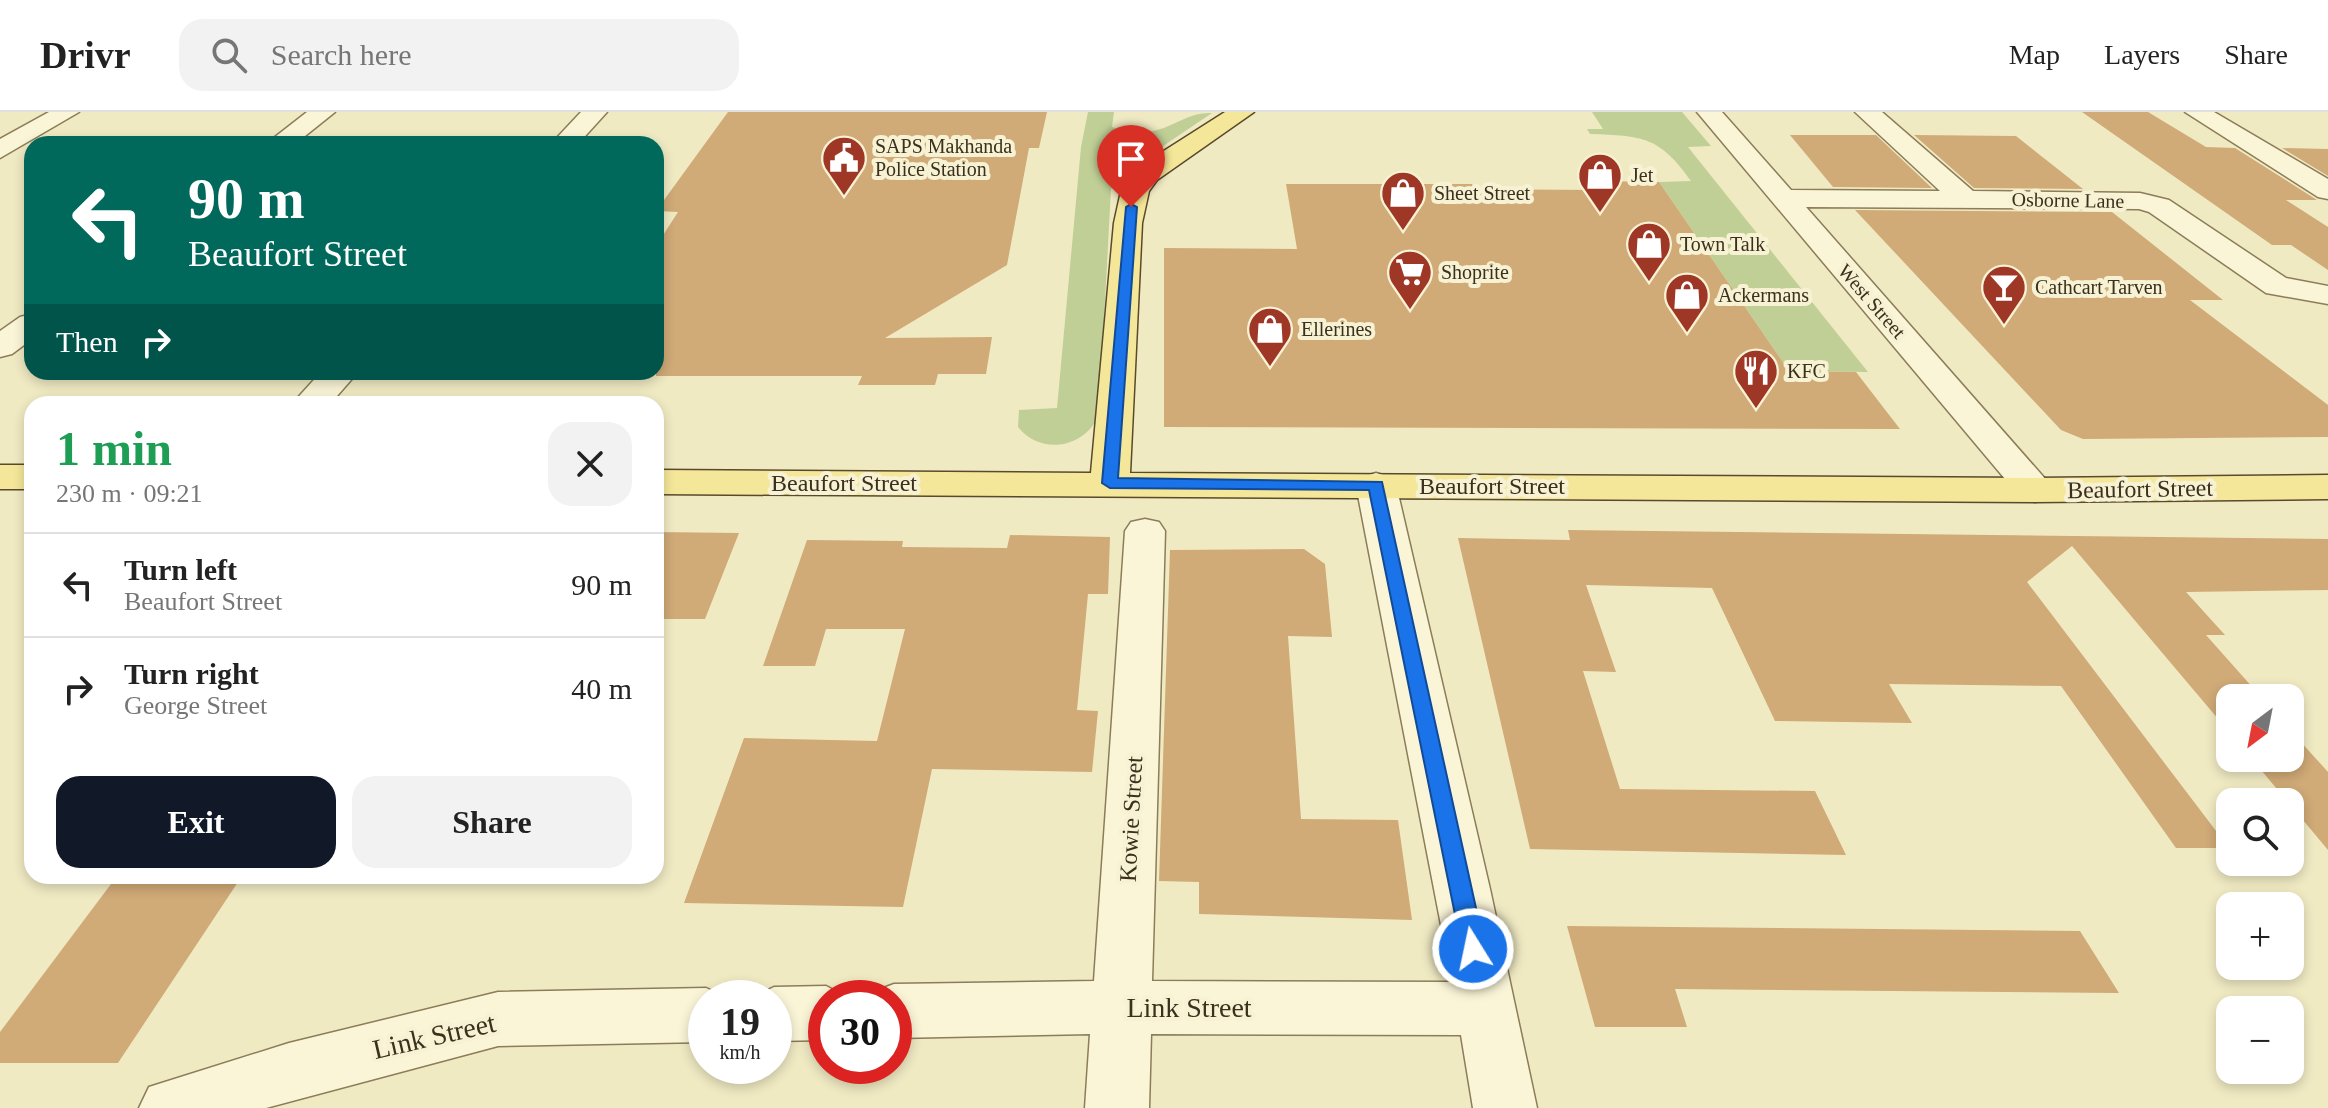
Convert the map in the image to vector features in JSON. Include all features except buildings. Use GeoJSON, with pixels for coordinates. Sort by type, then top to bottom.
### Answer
{"type":"FeatureCollection","features":[{"type":"Feature","properties":{"kind":"main road"},"geometry":{"type":"LineString","coordinates":[[1110,483],[1128,223],[1135,191],[1147,174],[1242,112]]}},
{"type":"Feature","properties":{"kind":"main road"},"geometry":{"type":"LineString","coordinates":[[0,477],[24,477]]}},
{"type":"Feature","properties":{"kind":"main road","name":"Beaufort Street"},"geometry":{"type":"LineString","coordinates":[[664,482],[2035,490],[2328,487]]}},
{"type":"Feature","properties":{"kind":"street"},"geometry":{"type":"LineString","coordinates":[[25,136],[67,112]]}},
{"type":"Feature","properties":{"kind":"street"},"geometry":{"type":"LineString","coordinates":[[290,136],[323,112]]}},
{"type":"Feature","properties":{"kind":"street"},"geometry":{"type":"LineString","coordinates":[[572,136],[595,112]]}},
{"type":"Feature","properties":{"kind":"street","name":"West Street"},"geometry":{"type":"LineString","coordinates":[[1709,112],[2035,490]]}},
{"type":"Feature","properties":{"kind":"street"},"geometry":{"type":"LineString","coordinates":[[1867,112],[1965,199]]}},
{"type":"Feature","properties":{"kind":"street"},"geometry":{"type":"LineString","coordinates":[[2197,112],[2323,184]]}},
{"type":"Feature","properties":{"kind":"street"},"geometry":{"type":"LineString","coordinates":[[0,150],[24,136]]}},
{"type":"Feature","properties":{"kind":"street","name":"Osborne Lane"},"geometry":{"type":"LineString","coordinates":[[1783,198],[2140,201],[2159,206],[2277,286],[2328,295]]}},
{"type":"Feature","properties":{"kind":"street"},"geometry":{"type":"LineString","coordinates":[[0,347],[24,330]]}},
{"type":"Feature","properties":{"kind":"street"},"geometry":{"type":"LineString","coordinates":[[318,396],[333,380]]}},
{"type":"Feature","properties":{"kind":"street"},"geometry":{"type":"LineString","coordinates":[[1376,485],[1463,889],[1483,1009],[1505,1108]]}},
{"type":"Feature","properties":{"kind":"street","name":"Kowie Street"},"geometry":{"type":"LineString","coordinates":[[1117,1108],[1145,531]]}},
{"type":"Feature","properties":{"kind":"street","name":"Link Street"},"geometry":{"type":"LineString","coordinates":[[912,1011],[1121,1007],[1483,1009]]}},
{"type":"Feature","properties":{"kind":"street","name":"Link Street"},"geometry":{"type":"LineString","coordinates":[[171,1108],[289,1072],[498,1019],[688,1015]]}},
{"type":"Feature","properties":{"kind":"green space"},"geometry":{"type":"Polygon","coordinates":[[[1088,112],[1114,112],[1112,127],[1130,132],[1157,130],[1188,117],[1212,113],[1135,165],[1111,189],[1099,414],[1093,426],[1074,441],[1050,445],[1028,436],[1018,427],[1019,410],[1057,408],[1081,147],[1088,112]]]}},
{"type":"Feature","properties":{"kind":"green space"},"geometry":{"type":"Polygon","coordinates":[[[1592,112],[1682,112],[1711,146],[1688,147],[1868,372],[1789,371],[1659,182],[1691,181],[1680,166],[1648,141],[1590,134],[1587,129],[1603,129],[1592,112]]]}},
{"type":"Feature","properties":{"kind":"place","name":"SAPS Makhanda Police Station"},"geometry":{"type":"Point","coordinates":[844,197]}},
{"type":"Feature","properties":{"kind":"place","name":"Jet"},"geometry":{"type":"Point","coordinates":[1600,214]}},
{"type":"Feature","properties":{"kind":"place","name":"Sheet Street"},"geometry":{"type":"Point","coordinates":[1403,232]}},
{"type":"Feature","properties":{"kind":"place","name":"Town Talk"},"geometry":{"type":"Point","coordinates":[1649,283]}},
{"type":"Feature","properties":{"kind":"place","name":"Shoprite"},"geometry":{"type":"Point","coordinates":[1410,311]}},
{"type":"Feature","properties":{"kind":"place","name":"Cathcart Tarven"},"geometry":{"type":"Point","coordinates":[2004,326]}},
{"type":"Feature","properties":{"kind":"place","name":"Ackermans"},"geometry":{"type":"Point","coordinates":[1687,334]}},
{"type":"Feature","properties":{"kind":"place","name":"Ellerines"},"geometry":{"type":"Point","coordinates":[1270,368]}},
{"type":"Feature","properties":{"kind":"place","name":"KFC"},"geometry":{"type":"Point","coordinates":[1756,410]}},
{"type":"Feature","properties":{"kind":"route"},"geometry":{"type":"LineString","coordinates":[[1131,207],[1110,483],[1376,485],[1457,859],[1473,949]]}}]}
